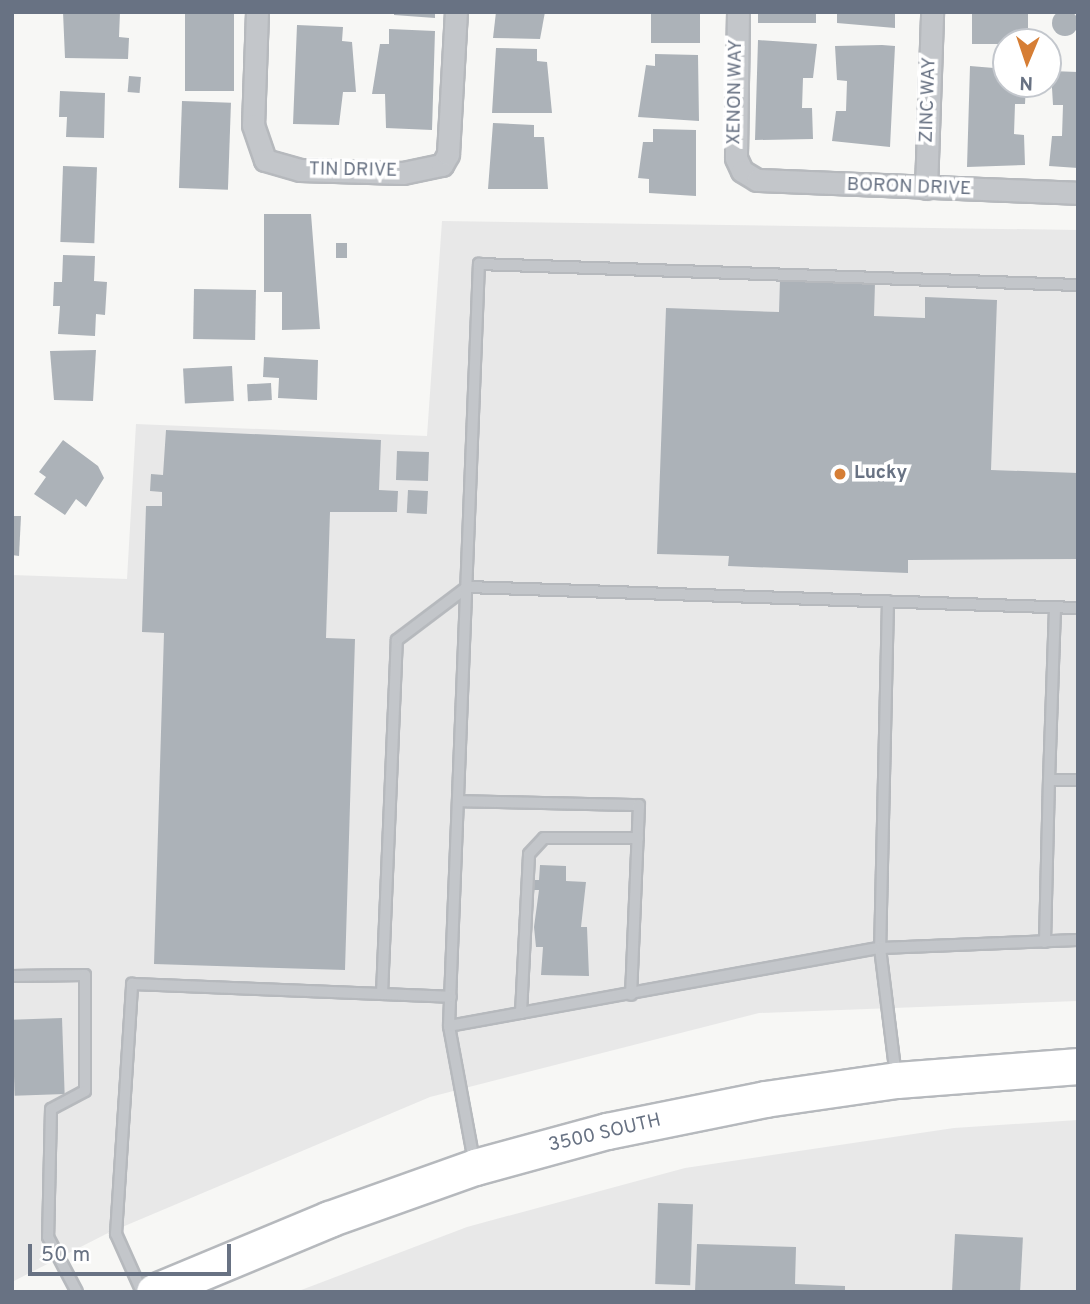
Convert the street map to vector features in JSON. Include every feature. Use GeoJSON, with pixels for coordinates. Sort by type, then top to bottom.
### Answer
{"type":"FeatureCollection","features":[{"type":"Feature","properties":{"kind":"main road","name":"3500 SOUTH"},"geometry":{"type":"LineString","coordinates":[[154,1292],[329,1219],[475,1167],[619,1129],[765,1099],[897,1080],[1078,1066]]}},
{"type":"Feature","properties":{"kind":"street","name":"TIN DRIVE"},"geometry":{"type":"LineString","coordinates":[[257,12],[253,125],[265,160],[300,170],[403,173],[442,165],[452,138],[456,12]]}},
{"type":"Feature","properties":{"kind":"street","name":"XENON WAY"},"geometry":{"type":"LineString","coordinates":[[738,12],[734,138],[742,171]]}},
{"type":"Feature","properties":{"kind":"street","name":"ZINC WAY"},"geometry":{"type":"LineString","coordinates":[[926,188],[932,12]]}},
{"type":"Feature","properties":{"kind":"street","name":"BORON DRIVE"},"geometry":{"type":"LineString","coordinates":[[742,171],[775,184],[1078,193]]}},
{"type":"Feature","properties":{"kind":"lane"},"geometry":{"type":"LineString","coordinates":[[475,1167],[449,1026],[479,264],[1078,285]]}},
{"type":"Feature","properties":{"kind":"lane"},"geometry":{"type":"LineString","coordinates":[[382,994],[397,640],[467,587],[1078,608]]}},
{"type":"Feature","properties":{"kind":"lane"},"geometry":{"type":"LineString","coordinates":[[888,601],[880,948],[897,1080]]}},
{"type":"Feature","properties":{"kind":"lane"},"geometry":{"type":"LineString","coordinates":[[1045,942],[1055,607]]}},
{"type":"Feature","properties":{"kind":"lane"},"geometry":{"type":"LineString","coordinates":[[1049,780],[1078,780]]}},
{"type":"Feature","properties":{"kind":"lane"},"geometry":{"type":"LineString","coordinates":[[458,801],[639,805],[631,995]]}},
{"type":"Feature","properties":{"kind":"lane"},"geometry":{"type":"LineString","coordinates":[[521,1013],[529,854],[544,838],[638,838]]}},
{"type":"Feature","properties":{"kind":"lane"},"geometry":{"type":"LineString","coordinates":[[449,1026],[880,948],[1078,940]]}},
{"type":"Feature","properties":{"kind":"lane"},"geometry":{"type":"LineString","coordinates":[[12,976],[85,975],[85,1091],[51,1109],[48,1237],[77,1292]]}},
{"type":"Feature","properties":{"kind":"lane"},"geometry":{"type":"LineString","coordinates":[[142,1292],[116,1234],[132,984],[451,996]]}},
{"type":"Feature","properties":{"kind":"shaded area"},"geometry":{"type":"Polygon","coordinates":[[[442,221],[1078,230],[1078,1001],[759,1013],[430,1097],[108,1233],[12,1282],[12,575],[127,579],[136,424],[427,436],[442,221]]]}},
{"type":"Feature","properties":{"kind":"shaded area"},"geometry":{"type":"Polygon","coordinates":[[[1078,1120],[1078,1292],[296,1292],[467,1227],[685,1168],[954,1128],[1078,1120]]]}},
{"type":"Feature","properties":{"kind":"building"},"geometry":{"type":"Polygon","coordinates":[[[1060,11],[1070,11],[1077,18],[1077,28],[1070,35],[1062,35],[1062,28],[1053,28],[1053,18],[1060,11]]]}},
{"type":"Feature","properties":{"kind":"building"},"geometry":{"type":"Polygon","coordinates":[[[63,12],[120,12],[119,37],[129,38],[128,59],[65,58],[63,12]]]}},
{"type":"Feature","properties":{"kind":"building"},"geometry":{"type":"Polygon","coordinates":[[[185,12],[234,12],[234,91],[185,91],[185,12]]]}},
{"type":"Feature","properties":{"kind":"building"},"geometry":{"type":"Polygon","coordinates":[[[394,12],[435,12],[435,18],[394,15],[394,12]]]}},
{"type":"Feature","properties":{"kind":"building"},"geometry":{"type":"Polygon","coordinates":[[[496,12],[545,12],[540,39],[493,38],[496,12]]]}},
{"type":"Feature","properties":{"kind":"building"},"geometry":{"type":"Polygon","coordinates":[[[651,12],[700,12],[700,43],[651,43],[651,12]]]}},
{"type":"Feature","properties":{"kind":"building"},"geometry":{"type":"Polygon","coordinates":[[[758,12],[816,12],[816,23],[758,23],[758,12]]]}},
{"type":"Feature","properties":{"kind":"building"},"geometry":{"type":"Polygon","coordinates":[[[837,12],[895,12],[895,28],[837,23],[837,12]]]}},
{"type":"Feature","properties":{"kind":"building"},"geometry":{"type":"Polygon","coordinates":[[[972,12],[1028,12],[1028,28],[992,28],[992,44],[972,44],[972,12]]]}},
{"type":"Feature","properties":{"kind":"building"},"geometry":{"type":"Polygon","coordinates":[[[297,25],[343,27],[342,41],[352,42],[356,92],[343,92],[339,125],[293,124],[297,25]]]}},
{"type":"Feature","properties":{"kind":"building"},"geometry":{"type":"Polygon","coordinates":[[[389,29],[435,31],[432,130],[386,128],[385,94],[372,94],[380,44],[389,44],[389,29]]]}},
{"type":"Feature","properties":{"kind":"building"},"geometry":{"type":"Polygon","coordinates":[[[758,40],[817,44],[813,78],[803,78],[802,108],[812,108],[813,139],[755,140],[758,40]]]}},
{"type":"Feature","properties":{"kind":"building"},"geometry":{"type":"Polygon","coordinates":[[[835,46],[895,46],[890,147],[832,141],[836,111],[846,111],[847,81],[837,80],[835,46]]]}},
{"type":"Feature","properties":{"kind":"building"},"geometry":{"type":"Polygon","coordinates":[[[496,48],[537,49],[537,61],[547,62],[552,113],[492,113],[496,48]]]}},
{"type":"Feature","properties":{"kind":"building"},"geometry":{"type":"Polygon","coordinates":[[[655,54],[698,55],[699,121],[638,117],[646,65],[655,66],[655,54]]]}},
{"type":"Feature","properties":{"kind":"building"},"geometry":{"type":"Polygon","coordinates":[[[970,66],[992,68],[992,98],[1025,98],[1025,104],[1015,104],[1014,134],[1024,135],[1025,165],[967,167],[970,66]]]}},
{"type":"Feature","properties":{"kind":"building"},"geometry":{"type":"Polygon","coordinates":[[[1062,71],[1078,72],[1078,168],[1049,166],[1052,136],[1062,136],[1063,105],[1053,105],[1053,98],[1062,98],[1062,71]]]}},
{"type":"Feature","properties":{"kind":"building"},"geometry":{"type":"Polygon","coordinates":[[[129,76],[141,77],[140,93],[128,92],[129,76]]]}},
{"type":"Feature","properties":{"kind":"building"},"geometry":{"type":"Polygon","coordinates":[[[60,91],[105,93],[104,138],[66,137],[67,117],[59,117],[60,91]]]}},
{"type":"Feature","properties":{"kind":"building"},"geometry":{"type":"Polygon","coordinates":[[[182,101],[231,103],[228,190],[179,188],[182,101]]]}},
{"type":"Feature","properties":{"kind":"building"},"geometry":{"type":"Polygon","coordinates":[[[493,123],[534,125],[534,137],[544,137],[548,189],[488,189],[493,123]]]}},
{"type":"Feature","properties":{"kind":"building"},"geometry":{"type":"Polygon","coordinates":[[[653,129],[696,130],[696,196],[649,193],[649,179],[638,178],[643,142],[653,142],[653,129]]]}},
{"type":"Feature","properties":{"kind":"building"},"geometry":{"type":"Polygon","coordinates":[[[63,166],[97,167],[94,243],[60,242],[63,166]]]}},
{"type":"Feature","properties":{"kind":"building"},"geometry":{"type":"Polygon","coordinates":[[[264,214],[311,214],[320,329],[282,330],[282,292],[264,292],[264,214]]]}},
{"type":"Feature","properties":{"kind":"building"},"geometry":{"type":"Polygon","coordinates":[[[336,243],[347,243],[347,258],[336,258],[336,243]]]}},
{"type":"Feature","properties":{"kind":"building"},"geometry":{"type":"Polygon","coordinates":[[[63,255],[95,256],[94,281],[107,282],[105,315],[96,314],[95,336],[58,334],[60,306],[53,306],[54,282],[62,282],[63,255]]]}},
{"type":"Feature","properties":{"kind":"building"},"geometry":{"type":"Polygon","coordinates":[[[780,279],[875,283],[874,316],[925,318],[925,297],[997,300],[991,470],[1078,473],[1078,559],[908,560],[908,573],[728,566],[729,556],[657,554],[666,308],[779,312],[780,279]]]}},
{"type":"Feature","properties":{"kind":"building"},"geometry":{"type":"Polygon","coordinates":[[[194,289],[256,290],[255,340],[193,339],[194,289]]]}},
{"type":"Feature","properties":{"kind":"building"},"geometry":{"type":"Polygon","coordinates":[[[96,350],[93,401],[54,400],[50,351],[96,350]]]}},
{"type":"Feature","properties":{"kind":"building"},"geometry":{"type":"Polygon","coordinates":[[[264,357],[318,360],[317,400],[278,398],[279,378],[263,377],[264,357]]]}},
{"type":"Feature","properties":{"kind":"building"},"geometry":{"type":"Polygon","coordinates":[[[232,366],[234,401],[185,404],[183,369],[232,366]]]}},
{"type":"Feature","properties":{"kind":"building"},"geometry":{"type":"Polygon","coordinates":[[[271,383],[272,400],[248,401],[247,384],[271,383]]]}},
{"type":"Feature","properties":{"kind":"building"},"geometry":{"type":"Polygon","coordinates":[[[166,430],[381,440],[379,490],[398,491],[397,512],[330,512],[326,638],[355,639],[345,970],[154,964],[164,633],[142,632],[146,506],[162,506],[162,492],[150,491],[151,474],[163,475],[166,430]]]}},
{"type":"Feature","properties":{"kind":"building"},"geometry":{"type":"Polygon","coordinates":[[[63,440],[98,466],[104,478],[86,507],[76,499],[65,515],[34,494],[46,477],[39,472],[63,440]]]}},
{"type":"Feature","properties":{"kind":"building"},"geometry":{"type":"Polygon","coordinates":[[[397,451],[429,452],[428,481],[396,480],[397,451]]]}},
{"type":"Feature","properties":{"kind":"building"},"geometry":{"type":"Polygon","coordinates":[[[408,490],[428,491],[427,514],[407,513],[408,490]]]}},
{"type":"Feature","properties":{"kind":"building"},"geometry":{"type":"Polygon","coordinates":[[[12,516],[21,516],[19,556],[12,555],[12,516]]]}},
{"type":"Feature","properties":{"kind":"building"},"geometry":{"type":"Polygon","coordinates":[[[540,865],[566,866],[566,881],[586,882],[581,927],[587,927],[589,976],[541,975],[543,947],[536,947],[534,927],[539,890],[534,890],[534,880],[539,880],[540,865]]]}},
{"type":"Feature","properties":{"kind":"building"},"geometry":{"type":"Polygon","coordinates":[[[62,1018],[65,1094],[15,1096],[12,1020],[62,1018]]]}},
{"type":"Feature","properties":{"kind":"building"},"geometry":{"type":"Polygon","coordinates":[[[658,1203],[693,1204],[690,1285],[655,1284],[658,1203]]]}},
{"type":"Feature","properties":{"kind":"building"},"geometry":{"type":"Polygon","coordinates":[[[955,1234],[1023,1238],[1020,1292],[952,1292],[955,1234]]]}},
{"type":"Feature","properties":{"kind":"building"},"geometry":{"type":"Polygon","coordinates":[[[697,1244],[796,1247],[795,1284],[845,1286],[845,1292],[695,1292],[697,1244]]]}},
{"type":"Feature","properties":{"kind":"place","name":"Lucky"},"geometry":{"type":"Point","coordinates":[840,474]}}]}
